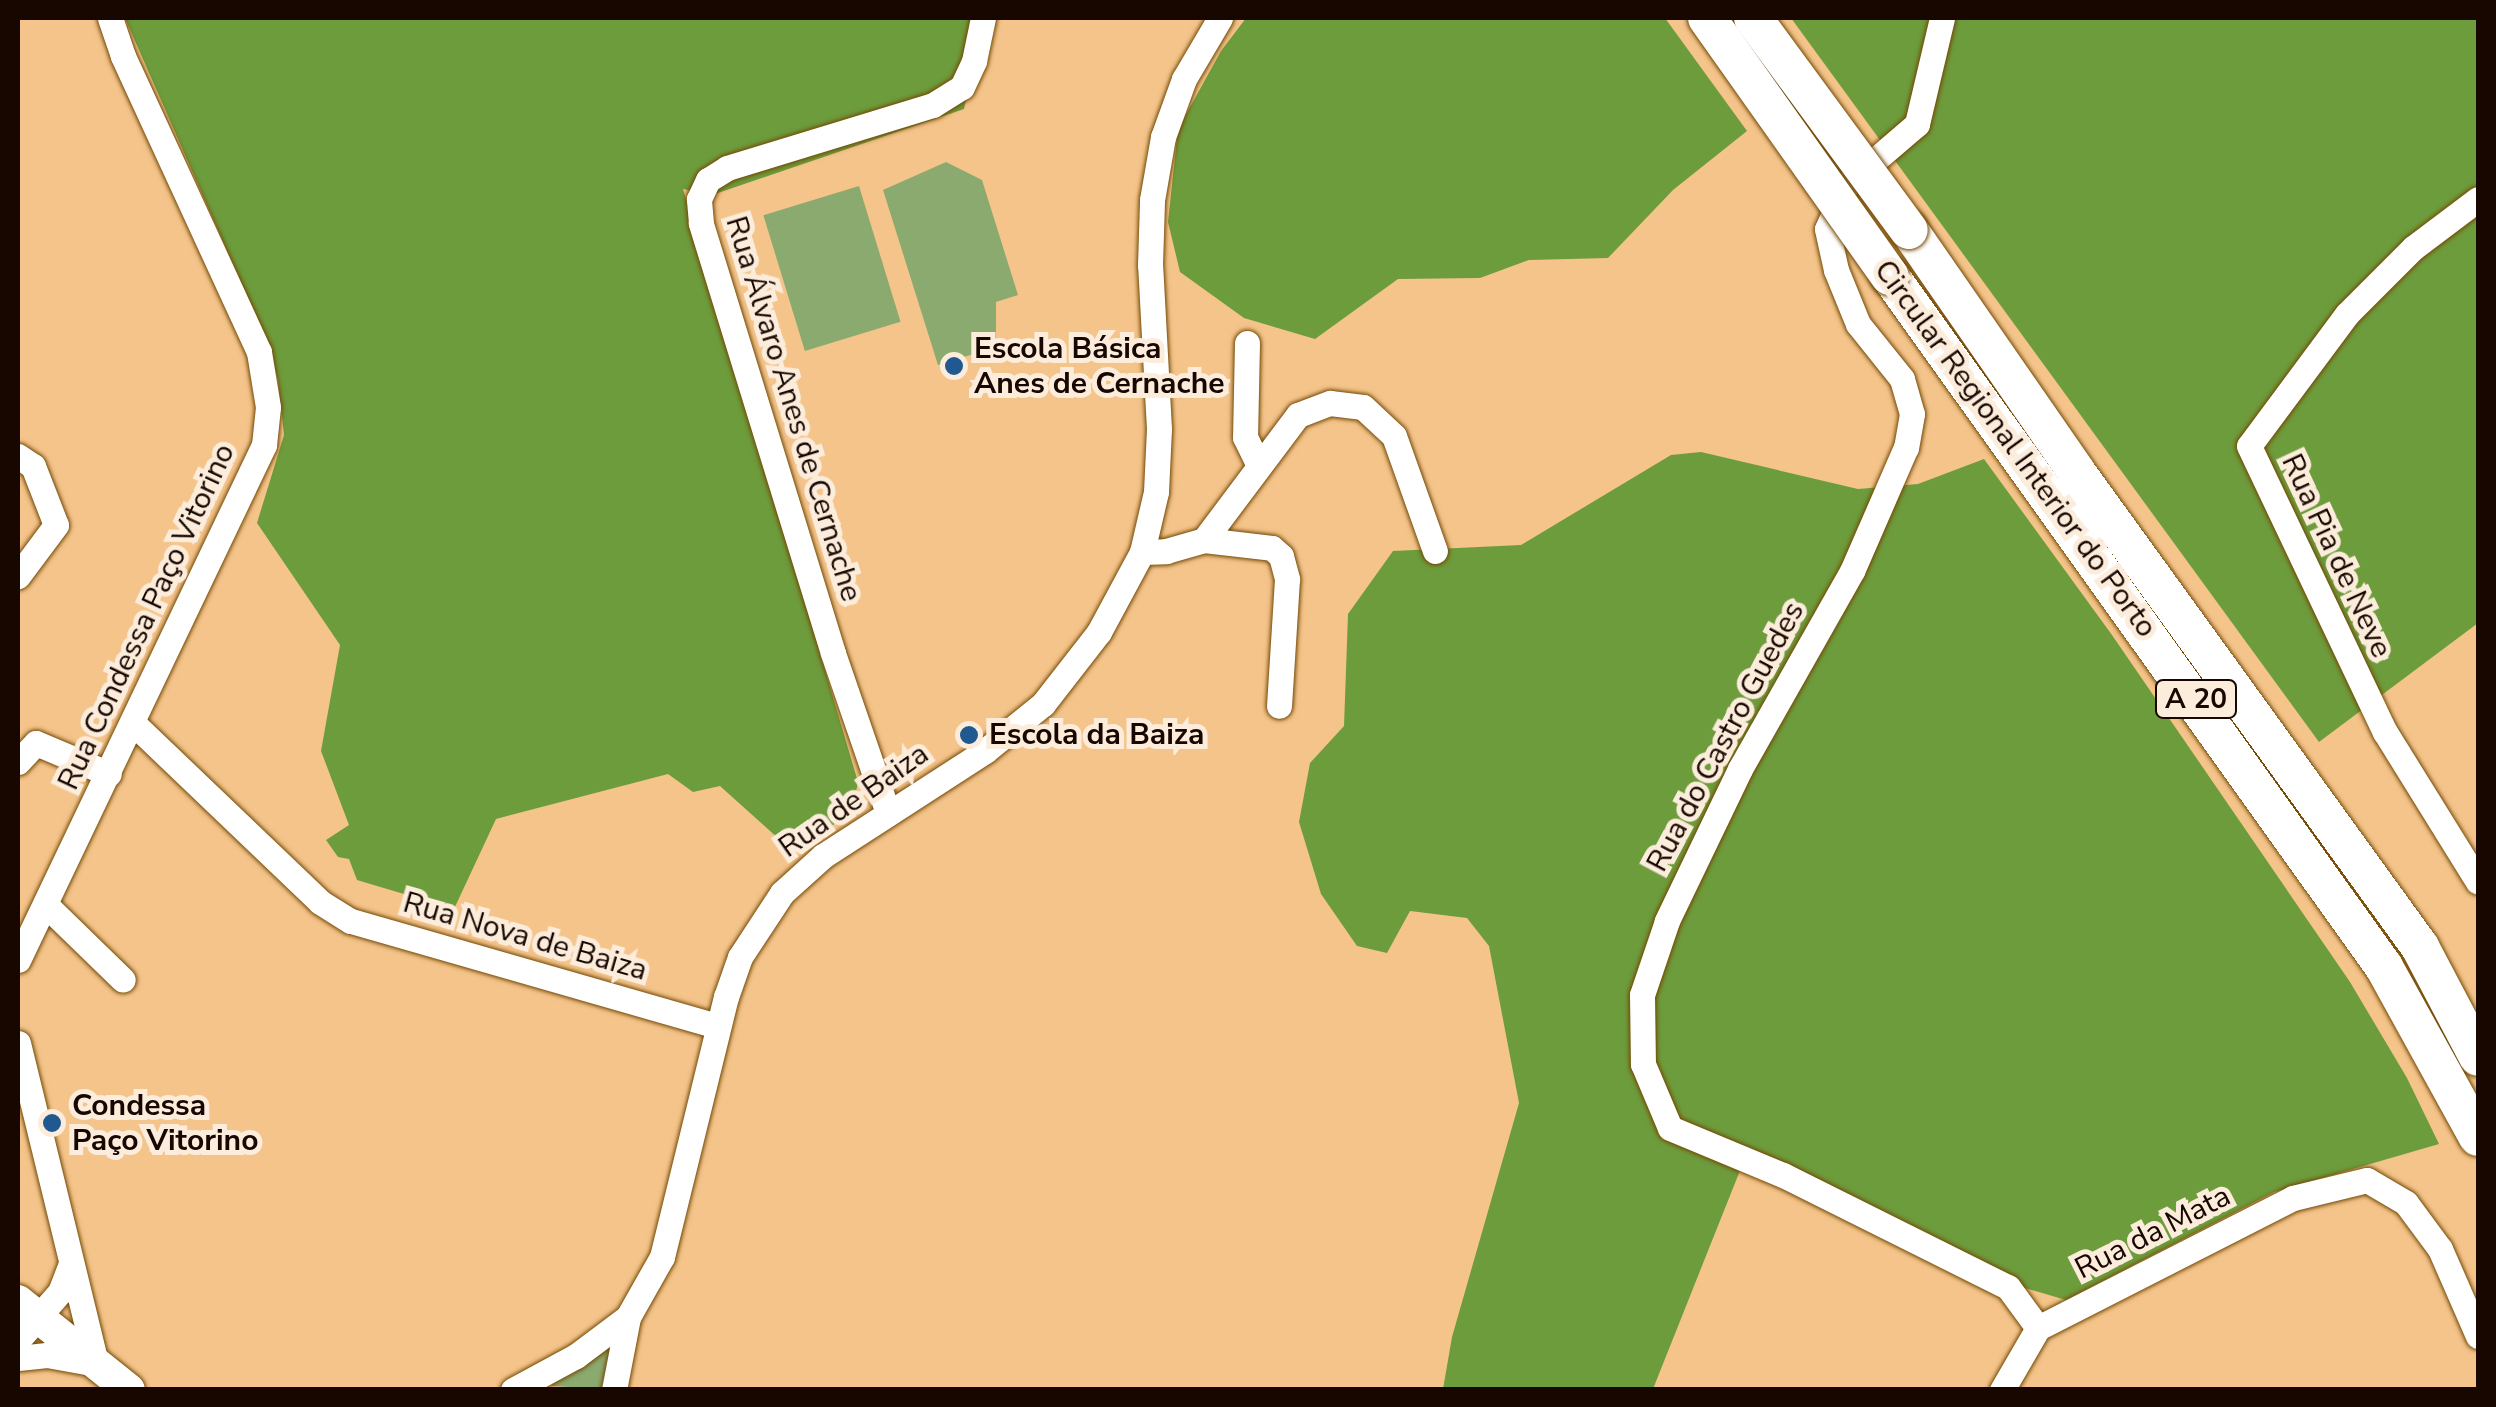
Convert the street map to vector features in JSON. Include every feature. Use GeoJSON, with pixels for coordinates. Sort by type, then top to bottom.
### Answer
{"type":"FeatureCollection","features":[{"type":"Feature","properties":{"kind":"highway","name":"Circular Regional Interior do Porto"},"geometry":{"type":"LineString","coordinates":[[1707,18],[2384,967],[2478,1137]]}},
{"type":"Feature","properties":{"kind":"highway","name":"Circular Regional Interior do Porto"},"geometry":{"type":"LineString","coordinates":[[1754,18],[2420,947],[2478,1058]]}},
{"type":"Feature","properties":{"kind":"main road"},"geometry":{"type":"LineString","coordinates":[[24,1320],[96,1364],[128,1390]]}},
{"type":"Feature","properties":{"kind":"street","name":"Rua Condessa Paço Vitorino"},"geometry":{"type":"LineString","coordinates":[[18,960],[264,445],[268,407],[259,352],[123,56],[110,18]]}},
{"type":"Feature","properties":{"kind":"street","name":"Rua Álvaro Anes de Cernache"},"geometry":{"type":"LineString","coordinates":[[888,813],[833,653],[700,223],[699,199],[708,180],[727,168],[932,105],[962,87],[974,61],[983,18]]}},
{"type":"Feature","properties":{"kind":"street","name":"Rua de Baiza"},"geometry":{"type":"LineString","coordinates":[[518,1389],[576,1356],[628,1317],[662,1256],[696,1126],[716,1026],[740,957],[782,894],[823,856],[985,751],[1043,704],[1099,632],[1142,552],[1156,492],[1160,429],[1150,265],[1152,200],[1163,138],[1184,79],[1220,18]]}},
{"type":"Feature","properties":{"kind":"street","name":"Rua do Castro Guedes"},"geometry":{"type":"LineString","coordinates":[[1942,18],[1917,124],[1847,184],[1827,229],[1836,270],[1858,324],[1902,379],[1912,414],[1906,446],[1852,571],[1740,768],[1667,921],[1642,995],[1643,1064],[1670,1128],[1783,1175],[2008,1286],[2038,1328]]}},
{"type":"Feature","properties":{"kind":"street","name":"Rua Pia de Neve"},"geometry":{"type":"LineString","coordinates":[[2478,199],[2413,248],[2347,314],[2249,446],[2377,717],[2478,882]]}},
{"type":"Feature","properties":{"kind":"street"},"geometry":{"type":"LineString","coordinates":[[1247,343],[1245,437],[1259,466]]}},
{"type":"Feature","properties":{"kind":"street"},"geometry":{"type":"LineString","coordinates":[[1204,540],[1298,415],[1330,403],[1362,407],[1394,436],[1434,551]]}},
{"type":"Feature","properties":{"kind":"street"},"geometry":{"type":"LineString","coordinates":[[18,456],[33,466],[56,525],[18,576]]}},
{"type":"Feature","properties":{"kind":"street"},"geometry":{"type":"LineString","coordinates":[[1142,552],[1166,551],[1204,540],[1272,548],[1281,556],[1286,580],[1279,706]]}},
{"type":"Feature","properties":{"kind":"street","name":"Rua Nova de Baiza"},"geometry":{"type":"LineString","coordinates":[[134,722],[320,902],[352,921],[716,1026]]}},
{"type":"Feature","properties":{"kind":"street"},"geometry":{"type":"LineString","coordinates":[[18,762],[36,743],[109,774]]}},
{"type":"Feature","properties":{"kind":"street"},"geometry":{"type":"LineString","coordinates":[[46,904],[123,980]]}},
{"type":"Feature","properties":{"kind":"street"},"geometry":{"type":"LineString","coordinates":[[18,1043],[96,1364],[46,1355],[18,1358]]}},
{"type":"Feature","properties":{"kind":"street","name":"Rua da Mata"},"geometry":{"type":"LineString","coordinates":[[2038,1328],[2293,1198],[2367,1180],[2406,1203],[2440,1249],[2478,1336]]}},
{"type":"Feature","properties":{"kind":"street"},"geometry":{"type":"LineString","coordinates":[[24,1320],[60,1292],[70,1266]]}},
{"type":"Feature","properties":{"kind":"street"},"geometry":{"type":"LineString","coordinates":[[614,1390],[628,1317]]}},
{"type":"Feature","properties":{"kind":"street"},"geometry":{"type":"LineString","coordinates":[[2007,1388],[2038,1328]]}},
{"type":"Feature","properties":{"kind":"green space"},"geometry":{"type":"Polygon","coordinates":[[[125,18],[985,18],[964,109],[712,195],[683,189],[858,782],[852,812],[798,849],[788,847],[720,786],[693,792],[668,774],[496,819],[454,909],[357,880],[349,859],[338,857],[326,840],[349,825],[321,751],[340,645],[257,523],[284,435],[278,380],[268,344],[125,18]]]}},
{"type":"Feature","properties":{"kind":"green space"},"geometry":{"type":"Polygon","coordinates":[[[1246,18],[1665,18],[1747,131],[1673,190],[1608,258],[1529,260],[1480,278],[1398,279],[1315,339],[1244,318],[1180,272],[1168,222],[1178,129],[1221,51],[1246,18]]]}},
{"type":"Feature","properties":{"kind":"green space"},"geometry":{"type":"Polygon","coordinates":[[[1791,18],[2478,18],[2478,623],[2319,742],[1791,18]]]}},
{"type":"Feature","properties":{"kind":"green space"},"geometry":{"type":"Polygon","coordinates":[[[946,162],[982,180],[1018,295],[996,302],[996,347],[938,365],[883,190],[946,162]]]}},
{"type":"Feature","properties":{"kind":"green space"},"geometry":{"type":"Polygon","coordinates":[[[859,186],[901,322],[805,351],[763,215],[859,186]]]}},
{"type":"Feature","properties":{"kind":"green space"},"geometry":{"type":"Polygon","coordinates":[[[1701,452],[1858,489],[1918,484],[1984,459],[2112,635],[2350,982],[2407,1078],[2439,1144],[2274,1192],[2066,1300],[2025,1288],[1773,1160],[1743,1163],[1653,1389],[1443,1389],[1452,1337],[1519,1103],[1489,946],[1467,918],[1410,911],[1387,953],[1357,946],[1321,894],[1299,822],[1310,763],[1344,726],[1348,614],[1393,551],[1521,545],[1671,455],[1701,452]]]}},
{"type":"Feature","properties":{"kind":"green space"},"geometry":{"type":"Polygon","coordinates":[[[614,1341],[601,1389],[552,1386],[552,1384],[614,1341]]]}},
{"type":"Feature","properties":{"kind":"place","name":"Escola Básica Anes de Cernache"},"geometry":{"type":"Point","coordinates":[954,366]}},
{"type":"Feature","properties":{"kind":"place","name":"Escola da Baiza"},"geometry":{"type":"Point","coordinates":[969,735]}},
{"type":"Feature","properties":{"kind":"place","name":"Condessa Paço Vitorino"},"geometry":{"type":"Point","coordinates":[52,1123]}}]}
